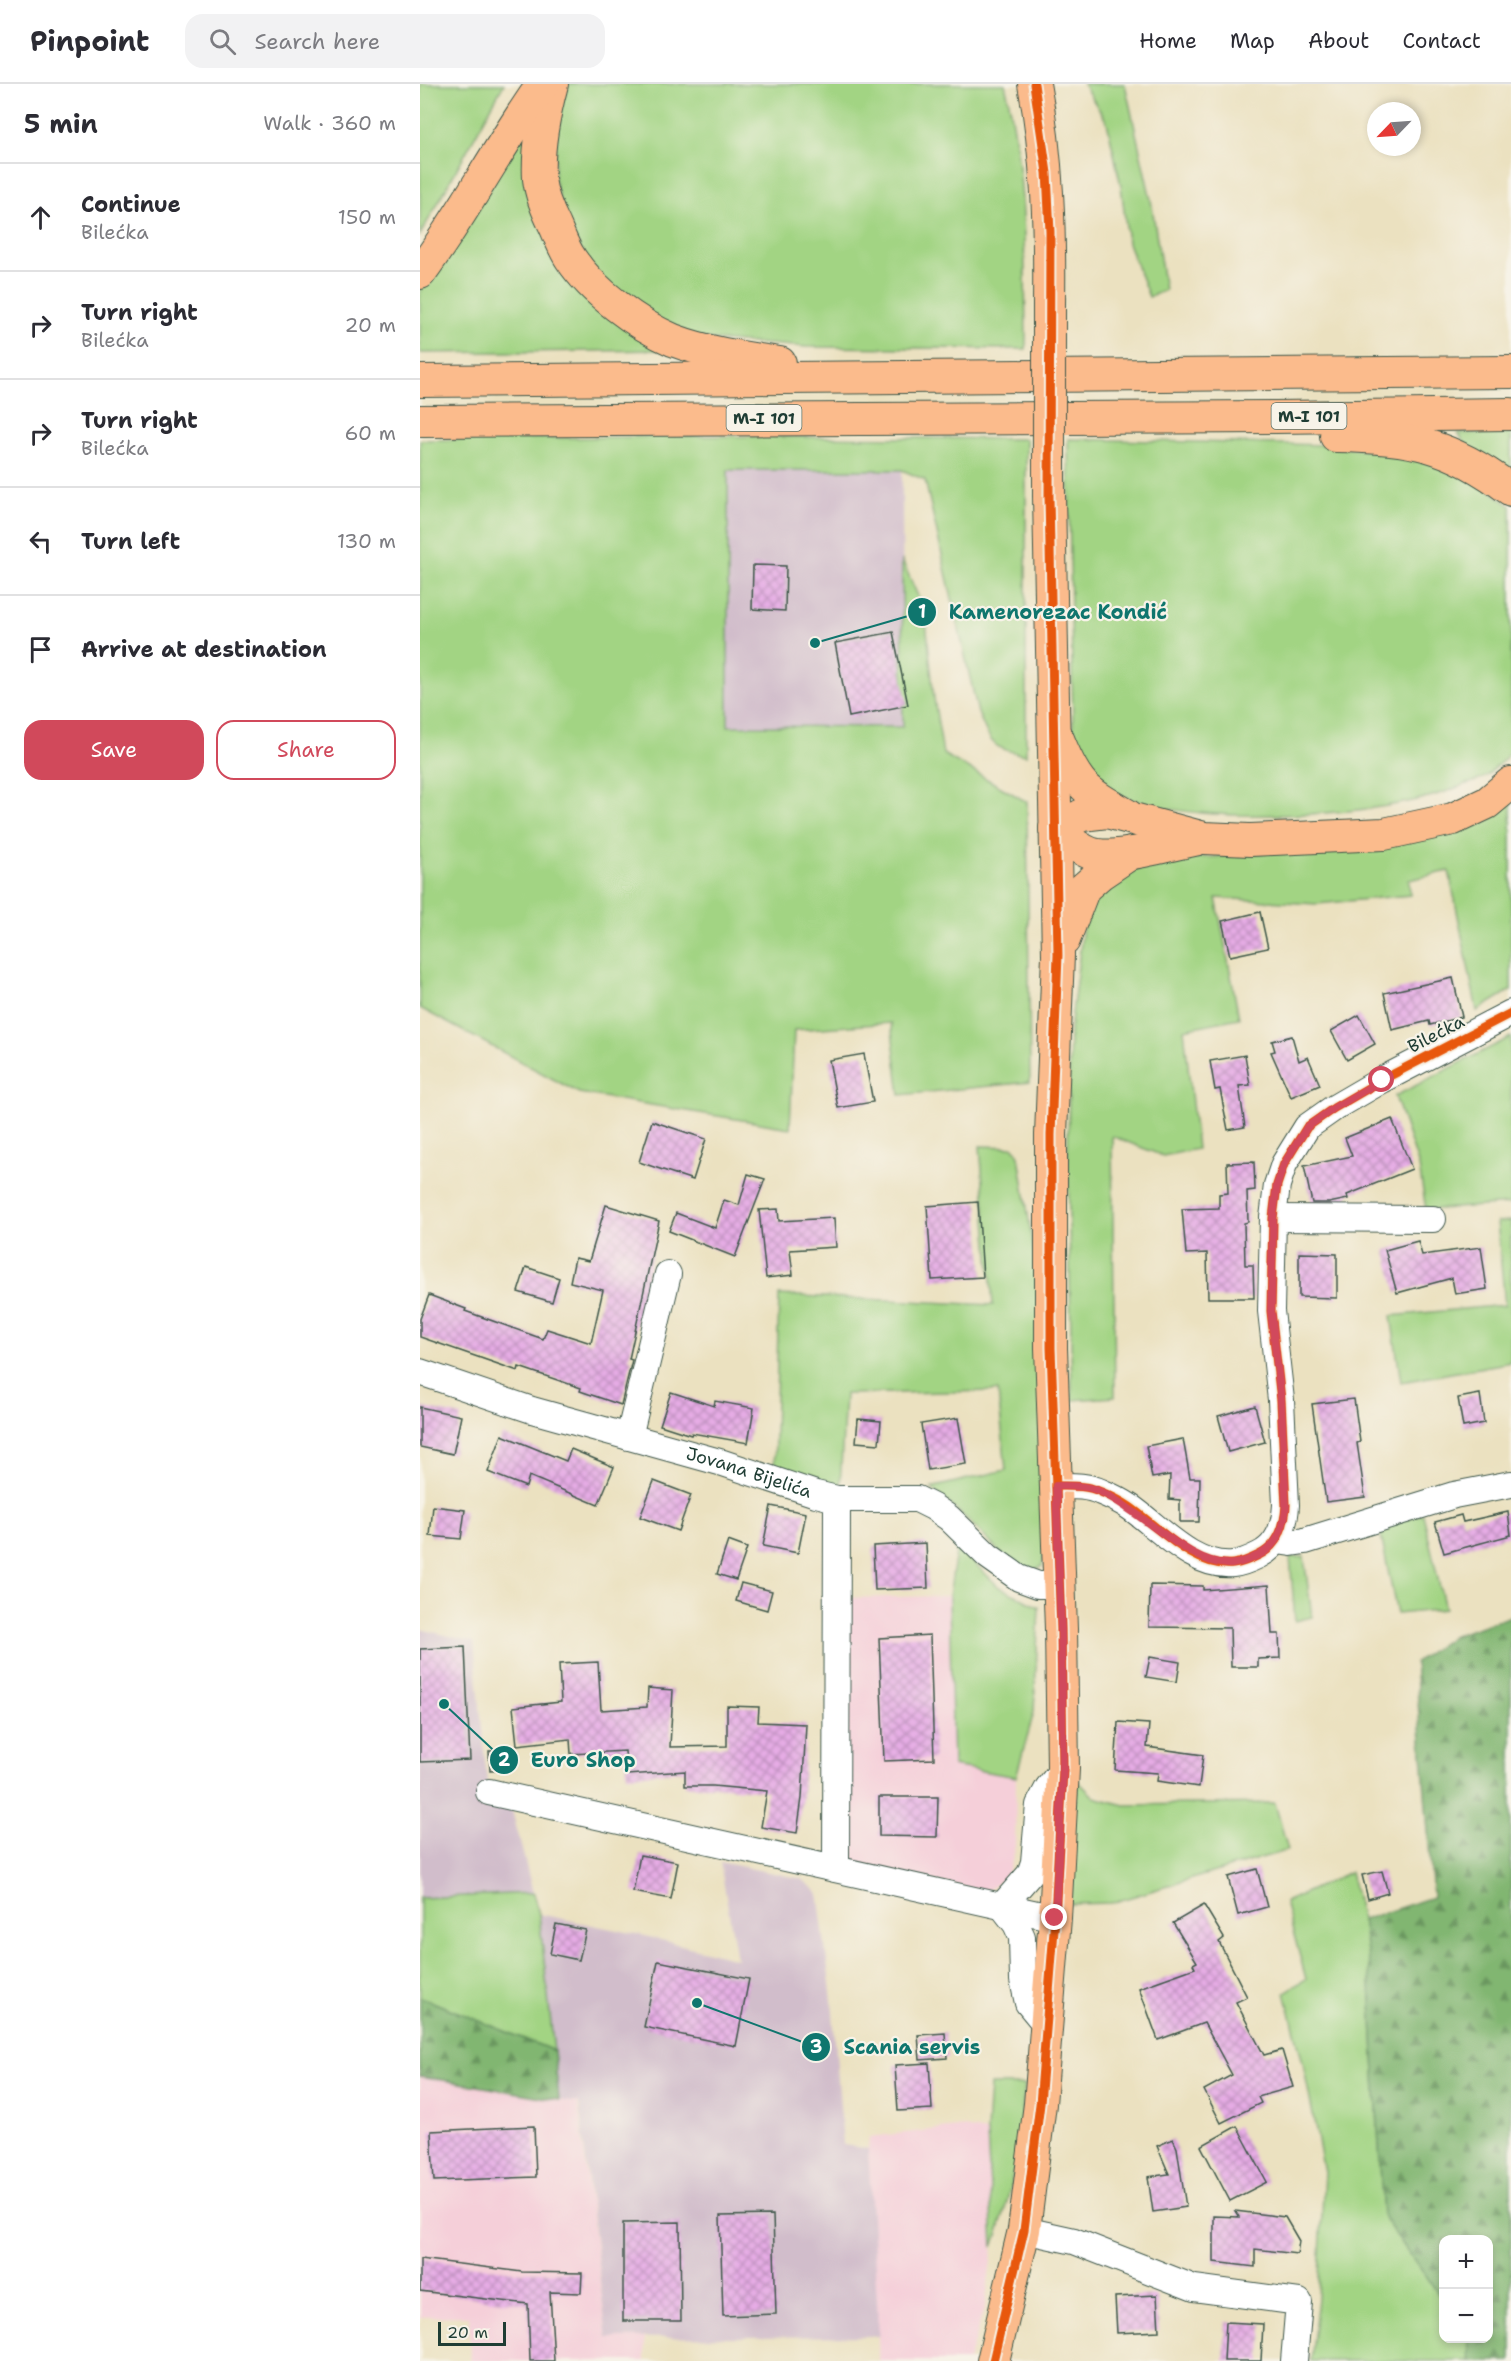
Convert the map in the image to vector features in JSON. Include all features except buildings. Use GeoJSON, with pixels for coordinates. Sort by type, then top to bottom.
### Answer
{"type":"FeatureCollection","features":[{"type":"Feature","properties":{"kind":"main road"},"geometry":{"type":"LineString","coordinates":[[420,273],[445,239],[520,117],[543,84]]}},
{"type":"Feature","properties":{"kind":"main road"},"geometry":{"type":"LineString","coordinates":[[552,84],[540,140],[539,178],[543,202],[571,258],[586,278],[606,298],[650,328],[672,340],[694,347],[782,363],[825,368],[910,369],[958,375]]}},
{"type":"Feature","properties":{"kind":"main road"},"geometry":{"type":"LineString","coordinates":[[993,2361],[1024,2230],[1040,2104],[1055,1918],[1063,1769],[1060,1585],[1051,1348],[1051,1135],[1058,955],[1049,496],[1050,232],[1047,172],[1034,84]]}},
{"type":"Feature","properties":{"kind":"main road"},"geometry":{"type":"LineString","coordinates":[[420,381],[1511,372]]}},
{"type":"Feature","properties":{"kind":"main road","name":"M-I 101"},"geometry":{"type":"LineString","coordinates":[[420,421],[1511,414]]}},
{"type":"Feature","properties":{"kind":"main road"},"geometry":{"type":"LineString","coordinates":[[1108,418],[1141,433],[1403,439],[1455,454],[1511,490]]}},
{"type":"Feature","properties":{"kind":"main road"},"geometry":{"type":"LineString","coordinates":[[1053,727],[1079,783],[1094,796],[1130,817]]}},
{"type":"Feature","properties":{"kind":"main road"},"geometry":{"type":"LineString","coordinates":[[1055,829],[1082,815],[1107,812],[1204,837],[1250,840],[1384,834],[1454,819],[1487,803],[1511,783]]}},
{"type":"Feature","properties":{"kind":"main road"},"geometry":{"type":"LineString","coordinates":[[1055,829],[1074,845],[1092,854],[1131,853],[1204,837]]}},
{"type":"Feature","properties":{"kind":"main road"},"geometry":{"type":"LineString","coordinates":[[1058,955],[1084,888],[1131,853]]}},
{"type":"Feature","properties":{"kind":"street","name":"Bilećka"},"geometry":{"type":"LineString","coordinates":[[1277,1541],[1286,1516],[1286,1505],[1281,1400],[1271,1311],[1273,1218],[1277,1185],[1284,1164],[1307,1127],[1334,1108],[1382,1080],[1511,1013]]}},
{"type":"Feature","properties":{"kind":"street"},"geometry":{"type":"LineString","coordinates":[[1273,1218],[1433,1219]]}},
{"type":"Feature","properties":{"kind":"street"},"geometry":{"type":"LineString","coordinates":[[629,1437],[668,1274]]}},
{"type":"Feature","properties":{"kind":"street","name":"Jovana Bijelića"},"geometry":{"type":"LineString","coordinates":[[420,1372],[532,1410],[723,1463],[837,1499],[917,1499],[949,1518],[988,1556],[1018,1578],[1038,1585],[1060,1585]]}},
{"type":"Feature","properties":{"kind":"street"},"geometry":{"type":"LineString","coordinates":[[1056,1486],[1079,1486],[1099,1490],[1128,1506],[1184,1548],[1200,1557],[1231,1564],[1241,1563],[1263,1553],[1277,1541],[1291,1544],[1305,1541],[1454,1495],[1511,1484]]}},
{"type":"Feature","properties":{"kind":"street"},"geometry":{"type":"LineString","coordinates":[[836,1869],[837,1499]]}},
{"type":"Feature","properties":{"kind":"street"},"geometry":{"type":"LineString","coordinates":[[1002,1906],[1030,1874],[1034,1862],[1040,1805],[1048,1788],[1063,1769]]}},
{"type":"Feature","properties":{"kind":"street"},"geometry":{"type":"LineString","coordinates":[[489,1792],[1055,1918]]}},
{"type":"Feature","properties":{"kind":"street"},"geometry":{"type":"LineString","coordinates":[[1002,1906],[1016,1924],[1022,1937],[1024,1994],[1028,2003],[1047,2026]]}},
{"type":"Feature","properties":{"kind":"street"},"geometry":{"type":"LineString","coordinates":[[1024,2230],[1074,2241],[1194,2288],[1299,2302],[1294,2361]]}},
{"type":"Feature","properties":{"kind":"shaded area"},"geometry":{"type":"Polygon","coordinates":[[[727,470],[902,470],[903,727],[728,727],[727,470]]]}},
{"type":"Feature","properties":{"kind":"shaded area"},"geometry":{"type":"Polygon","coordinates":[[[949,1596],[953,1766],[1016,1777],[1015,1850],[1010,1868],[1003,1879],[985,1892],[846,1862],[844,1598],[949,1596]]]}},
{"type":"Feature","properties":{"kind":"shaded area"},"geometry":{"type":"Polygon","coordinates":[[[420,1629],[474,1642],[487,1783],[491,1802],[512,1810],[533,1893],[420,1898],[420,1629]]]}},
{"type":"Feature","properties":{"kind":"shaded area"},"geometry":{"type":"Polygon","coordinates":[[[720,1862],[802,1879],[818,1892],[832,2000],[843,2145],[868,2149],[879,2336],[607,2338],[579,2103],[559,2100],[539,1914],[641,1935],[737,1959],[720,1862]]]}},
{"type":"Feature","properties":{"kind":"shaded area"},"geometry":{"type":"Polygon","coordinates":[[[420,2076],[578,2103],[607,2338],[645,2338],[645,2361],[470,2361],[469,2316],[420,2317],[420,2076]]]}},
{"type":"Feature","properties":{"kind":"shaded area"},"geometry":{"type":"Polygon","coordinates":[[[958,2127],[987,2132],[993,2247],[985,2306],[968,2361],[879,2361],[869,2137],[958,2127]]]}},
{"type":"Feature","properties":{"kind":"green space"},"geometry":{"type":"Polygon","coordinates":[[[420,84],[504,84],[420,235],[420,84]]]}},
{"type":"Feature","properties":{"kind":"green space"},"geometry":{"type":"Polygon","coordinates":[[[566,84],[1005,84],[1021,182],[1026,349],[807,347],[702,339],[650,318],[598,275],[568,231],[554,179],[559,102],[566,84]]]}},
{"type":"Feature","properties":{"kind":"green space"},"geometry":{"type":"Polygon","coordinates":[[[1083,84],[1125,84],[1151,200],[1165,290],[1149,297],[1128,243],[1121,186],[1107,122],[1083,84]]]}},
{"type":"Feature","properties":{"kind":"green space"},"geometry":{"type":"Polygon","coordinates":[[[527,116],[537,209],[668,350],[420,353],[420,287],[527,116]]]}},
{"type":"Feature","properties":{"kind":"green space"},"geometry":{"type":"Polygon","coordinates":[[[1458,433],[1511,433],[1511,476],[1466,445],[1458,433]]]}},
{"type":"Feature","properties":{"kind":"green space"},"geometry":{"type":"Polygon","coordinates":[[[692,436],[1026,439],[1026,755],[1006,750],[994,743],[978,713],[925,480],[902,470],[728,470],[728,726],[903,727],[902,560],[925,612],[934,698],[943,754],[1027,802],[1030,1082],[900,1095],[891,1023],[794,1030],[790,1128],[579,1093],[420,1008],[420,440],[692,436]]]}},
{"type":"Feature","properties":{"kind":"green space"},"geometry":{"type":"Polygon","coordinates":[[[1068,439],[1325,445],[1449,461],[1511,506],[1511,752],[1485,777],[1448,791],[1398,804],[1331,813],[1243,815],[1199,813],[1159,807],[1125,797],[1100,782],[1082,756],[1073,726],[1068,439]]]}},
{"type":"Feature","properties":{"kind":"green space"},"geometry":{"type":"Polygon","coordinates":[[[1511,798],[1511,990],[1477,1011],[1449,871],[1409,880],[1410,895],[1317,904],[1216,898],[1239,1018],[1184,1029],[1197,1149],[1163,1156],[1112,1136],[1115,1397],[1072,1400],[1068,1149],[1070,1030],[1084,919],[1096,890],[1147,859],[1213,857],[1428,838],[1511,798]]]}},
{"type":"Feature","properties":{"kind":"green space"},"geometry":{"type":"Polygon","coordinates":[[[1511,1037],[1511,1204],[1426,1210],[1419,1166],[1395,1096],[1511,1037]]]}},
{"type":"Feature","properties":{"kind":"green space"},"geometry":{"type":"Polygon","coordinates":[[[980,1146],[1014,1147],[1019,1156],[1039,1286],[1044,1555],[1042,1566],[1036,1569],[1022,1569],[1009,1562],[968,1520],[931,1488],[1006,1470],[998,1391],[845,1394],[840,1486],[774,1473],[779,1295],[993,1305],[980,1146]]]}},
{"type":"Feature","properties":{"kind":"green space"},"geometry":{"type":"Polygon","coordinates":[[[1511,1221],[1511,1362],[1401,1382],[1391,1316],[1505,1305],[1497,1222],[1511,1221]]]}},
{"type":"Feature","properties":{"kind":"green space"},"geometry":{"type":"Polygon","coordinates":[[[1423,1514],[1445,1609],[1397,1614],[1379,1526],[1423,1514]]]}},
{"type":"Feature","properties":{"kind":"green space"},"geometry":{"type":"Polygon","coordinates":[[[957,1546],[999,1587],[1039,1607],[1034,1712],[1016,1777],[953,1766],[949,1596],[957,1546]]]}},
{"type":"Feature","properties":{"kind":"green space"},"geometry":{"type":"Polygon","coordinates":[[[1290,1557],[1304,1557],[1312,1617],[1295,1621],[1290,1557]]]}},
{"type":"Feature","properties":{"kind":"green space"},"geometry":{"type":"Polygon","coordinates":[[[1511,1616],[1511,2361],[1470,2361],[1468,2343],[1493,2343],[1493,2235],[1439,2235],[1439,2294],[1383,2217],[1369,1964],[1362,1920],[1433,1897],[1415,1662],[1453,1636],[1511,1616]]]}},
{"type":"Feature","properties":{"kind":"green space"},"geometry":{"type":"Polygon","coordinates":[[[1076,1779],[1094,1797],[1124,1805],[1275,1803],[1288,1850],[1111,1903],[1068,1904],[1076,1779]]]}},
{"type":"Feature","properties":{"kind":"green space"},"geometry":{"type":"Polygon","coordinates":[[[1350,1872],[1362,1920],[1369,1964],[1383,2217],[1439,2294],[1439,2343],[1468,2343],[1470,2361],[1311,2361],[1318,2298],[1324,2172],[1303,2063],[1285,1992],[1306,1979],[1285,1902],[1350,1872]]]}},
{"type":"Feature","properties":{"kind":"green space"},"geometry":{"type":"Polygon","coordinates":[[[533,1893],[539,1914],[554,2051],[420,1997],[420,1898],[533,1893]]]}},
{"type":"Feature","properties":{"kind":"green space"},"geometry":{"type":"Polygon","coordinates":[[[420,1997],[554,2051],[559,2100],[420,2076],[420,1997]]]}},
{"type":"Feature","properties":{"kind":"green space"},"geometry":{"type":"Polygon","coordinates":[[[990,2085],[1025,2085],[1011,2186],[993,2247],[987,2132],[990,2085]]]}},
{"type":"Feature","properties":{"kind":"cycle path"},"geometry":{"type":"LineString","coordinates":[[993,2361],[1024,2230],[1040,2104],[1055,1918],[1063,1769],[1061,1629],[1051,1348],[1051,1135],[1058,955],[1049,496],[1050,232],[1047,173],[1034,84]]}},
{"type":"Feature","properties":{"kind":"cycle path"},"geometry":{"type":"LineString","coordinates":[[1056,1486],[1090,1488],[1112,1497],[1130,1507],[1190,1553],[1218,1564],[1246,1561],[1271,1546],[1282,1527],[1286,1505],[1281,1400],[1271,1311],[1273,1218],[1277,1185],[1284,1164],[1307,1127],[1334,1108],[1382,1080],[1511,1013]]}},
{"type":"Feature","properties":{"kind":"place","name":"Kamenorezac Kondić"},"geometry":{"type":"Point","coordinates":[815,643]}},
{"type":"Feature","properties":{"kind":"place","name":"Euro Shop"},"geometry":{"type":"Point","coordinates":[444,1704]}},
{"type":"Feature","properties":{"kind":"place","name":"Scania servis"},"geometry":{"type":"Point","coordinates":[697,2003]}},
{"type":"Feature","properties":{"kind":"route"},"geometry":{"type":"LineString","coordinates":[[1055,1918],[1063,1769],[1056,1486],[1079,1486],[1099,1490],[1128,1506],[1184,1548],[1200,1557],[1219,1563],[1241,1563],[1263,1553],[1277,1541],[1286,1516],[1286,1505],[1281,1400],[1271,1311],[1273,1218],[1277,1185],[1284,1164],[1307,1127],[1382,1080]]}}]}
